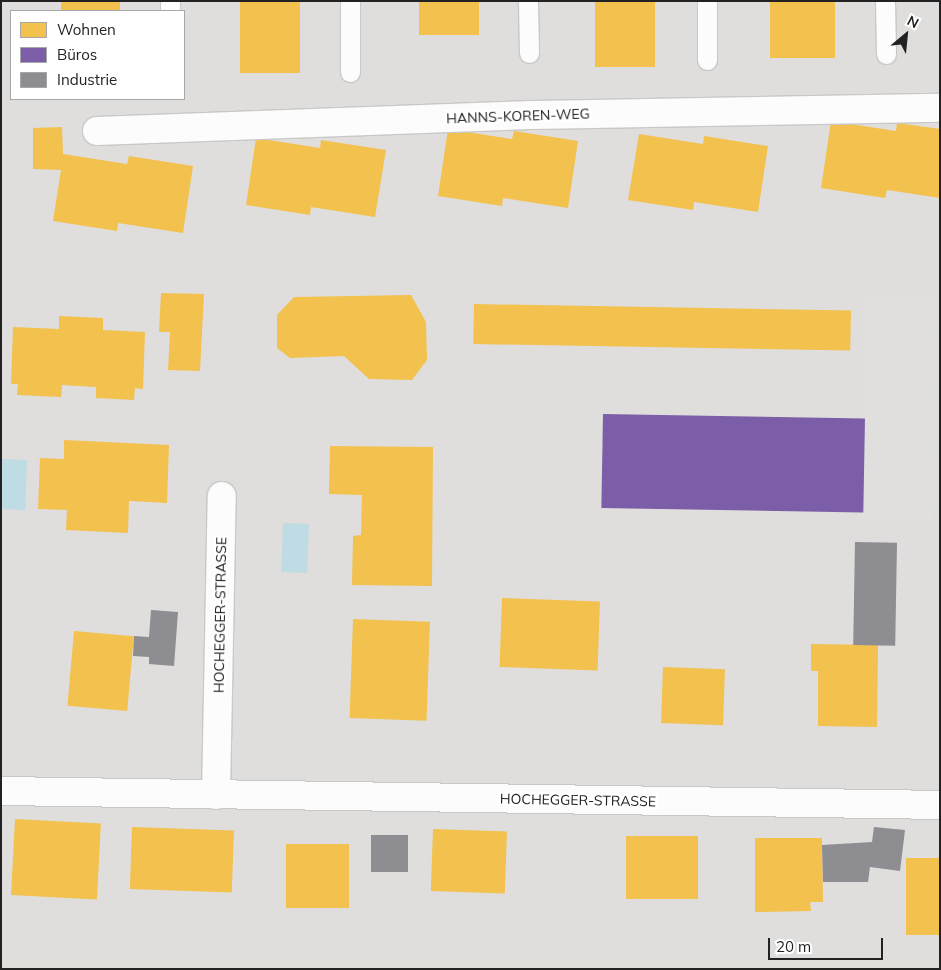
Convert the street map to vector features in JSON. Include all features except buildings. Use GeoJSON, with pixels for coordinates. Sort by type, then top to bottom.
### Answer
{"type":"FeatureCollection","features":[{"type":"Feature","properties":{"kind":"street","name":"HANNS-KOREN-WEG"},"geometry":{"type":"LineString","coordinates":[[97,131],[531,115],[940,108]]}},
{"type":"Feature","properties":{"kind":"street","name":"HOCHEGGER-STRASSE"},"geometry":{"type":"LineString","coordinates":[[216,795],[222,496]]}},
{"type":"Feature","properties":{"kind":"street","name":"HOCHEGGER-STRASSE"},"geometry":{"type":"LineString","coordinates":[[1,791],[940,805]]}},
{"type":"Feature","properties":{"kind":"lane"},"geometry":{"type":"LineString","coordinates":[[350,1],[350,72]]}},
{"type":"Feature","properties":{"kind":"lane"},"geometry":{"type":"LineString","coordinates":[[528,1],[529,53]]}},
{"type":"Feature","properties":{"kind":"lane"},"geometry":{"type":"LineString","coordinates":[[707,1],[707,60]]}},
{"type":"Feature","properties":{"kind":"lane"},"geometry":{"type":"LineString","coordinates":[[885,1],[886,54]]}},
{"type":"Feature","properties":{"kind":"shaded area"},"geometry":{"type":"Polygon","coordinates":[[[1,1],[940,1],[940,969],[1,969],[1,1]]]}},
{"type":"Feature","properties":{"kind":"shaded area"},"geometry":{"type":"Polygon","coordinates":[[[866,296],[940,299],[932,521],[858,519],[866,296]]]}},
{"type":"Feature","properties":{"kind":"water"},"geometry":{"type":"Polygon","coordinates":[[[1,459],[27,460],[25,510],[1,509],[1,459]]]}},
{"type":"Feature","properties":{"kind":"water"},"geometry":{"type":"Polygon","coordinates":[[[283,523],[309,524],[307,573],[281,572],[283,523]]]}}]}
